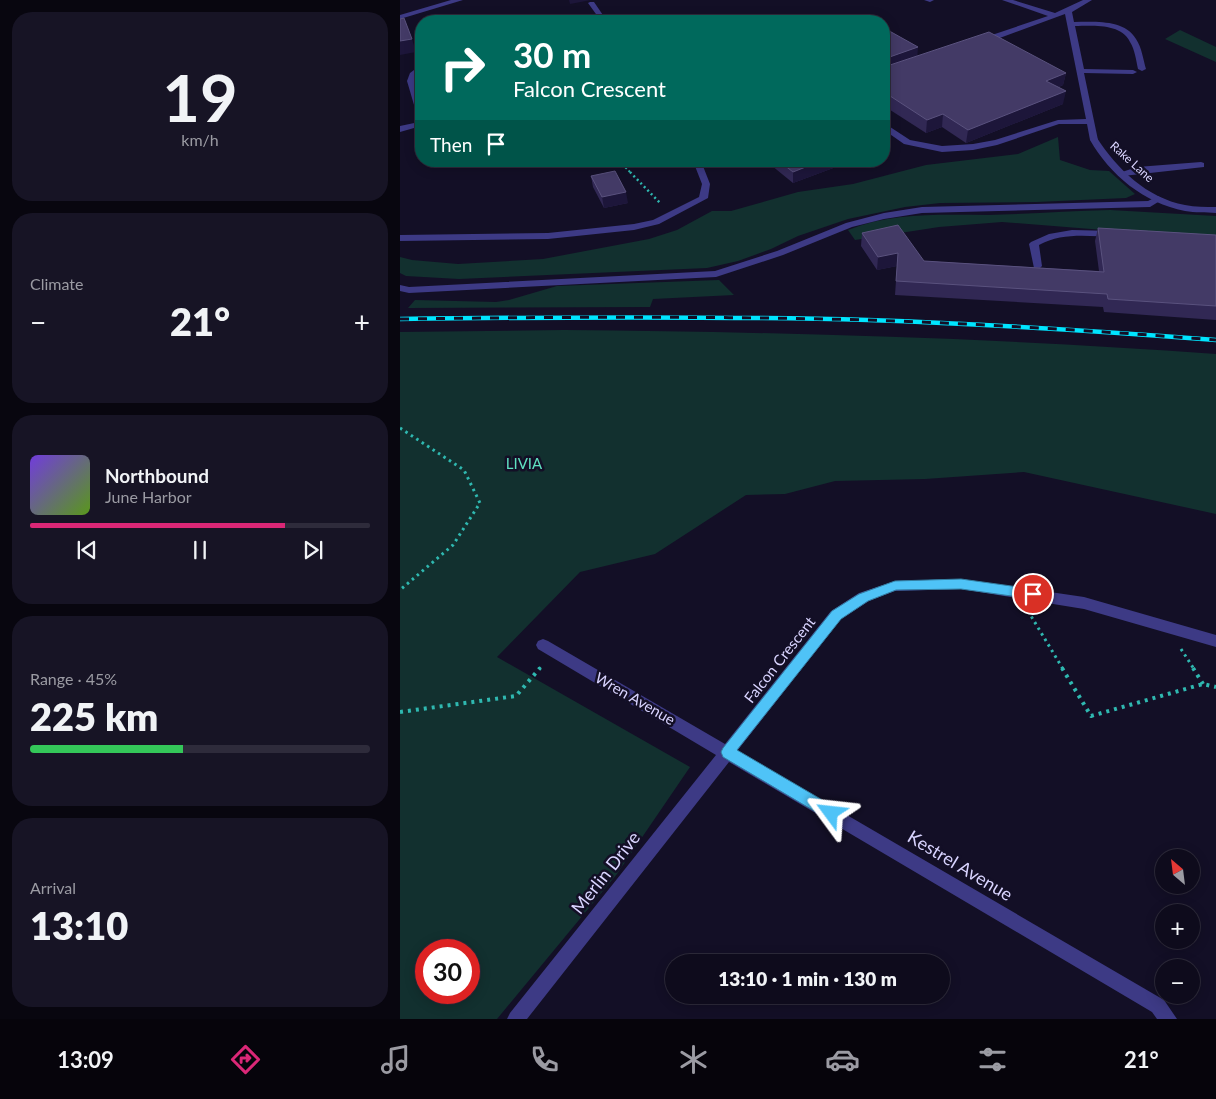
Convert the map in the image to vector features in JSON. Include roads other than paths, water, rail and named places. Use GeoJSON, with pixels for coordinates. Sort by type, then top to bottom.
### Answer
{"type":"FeatureCollection","features":[{"type":"Feature","properties":{"kind":"street"},"geometry":{"type":"LineString","coordinates":[[400,17],[459,0]]}},
{"type":"Feature","properties":{"kind":"street"},"geometry":{"type":"LineString","coordinates":[[1006,0],[1056,16]]}},
{"type":"Feature","properties":{"kind":"street"},"geometry":{"type":"LineString","coordinates":[[974,44],[1056,16],[1088,0]]}},
{"type":"Feature","properties":{"kind":"street"},"geometry":{"type":"LineString","coordinates":[[592,3],[600,15]]}},
{"type":"Feature","properties":{"kind":"street"},"geometry":{"type":"LineString","coordinates":[[890,130],[907,142],[942,149],[973,147],[997,142],[1058,122],[1090,122],[1068,11]]}},
{"type":"Feature","properties":{"kind":"street"},"geometry":{"type":"LineString","coordinates":[[1071,24],[1105,25],[1121,30],[1132,39],[1142,69]]}},
{"type":"Feature","properties":{"kind":"street"},"geometry":{"type":"LineString","coordinates":[[1080,71],[1133,72]]}},
{"type":"Feature","properties":{"kind":"street"},"geometry":{"type":"LineString","coordinates":[[415,74],[411,81],[415,97]]}},
{"type":"Feature","properties":{"kind":"street","name":"Rake Lane"},"geometry":{"type":"LineString","coordinates":[[1090,122],[1094,140],[1100,152],[1135,184],[1158,199],[1182,208],[1216,210]]}},
{"type":"Feature","properties":{"kind":"street"},"geometry":{"type":"LineString","coordinates":[[400,129],[415,125]]}},
{"type":"Feature","properties":{"kind":"street"},"geometry":{"type":"LineString","coordinates":[[1123,173],[1137,170],[1201,165]]}},
{"type":"Feature","properties":{"kind":"street"},"geometry":{"type":"LineString","coordinates":[[400,238],[584,233],[634,227],[656,222],[703,198],[706,184],[699,167]]}},
{"type":"Feature","properties":{"kind":"street"},"geometry":{"type":"LineString","coordinates":[[400,288],[409,290],[716,274],[780,253],[849,226],[884,216],[922,210],[1150,204],[1158,199]]}},
{"type":"Feature","properties":{"kind":"street"},"geometry":{"type":"LineString","coordinates":[[1037,266],[1034,244],[1042,238],[1070,232],[1122,235]]}},
{"type":"Feature","properties":{"kind":"street","name":"Falcon Crescent"},"geometry":{"type":"LineString","coordinates":[[728,752],[836,615],[864,597],[895,586],[961,584],[1016,591],[1084,603],[1216,641]]}},
{"type":"Feature","properties":{"kind":"street","name":"Wren Avenue"},"geometry":{"type":"LineString","coordinates":[[549,648],[728,752]]}},
{"type":"Feature","properties":{"kind":"street","name":"Merlin Drive"},"geometry":{"type":"LineString","coordinates":[[516,1019],[728,752]]}},
{"type":"Feature","properties":{"kind":"street","name":"Kestrel Avenue"},"geometry":{"type":"LineString","coordinates":[[728,752],[1158,1006],[1168,1019]]}},
{"type":"Feature","properties":{"kind":"railway"},"geometry":{"type":"LineString","coordinates":[[400,319],[634,317],[868,320],[1042,328],[1216,340]]}},
{"type":"Feature","properties":{"kind":"park label","name":"LIVIA"},"geometry":{"type":"Point","coordinates":[524,464]}}]}
